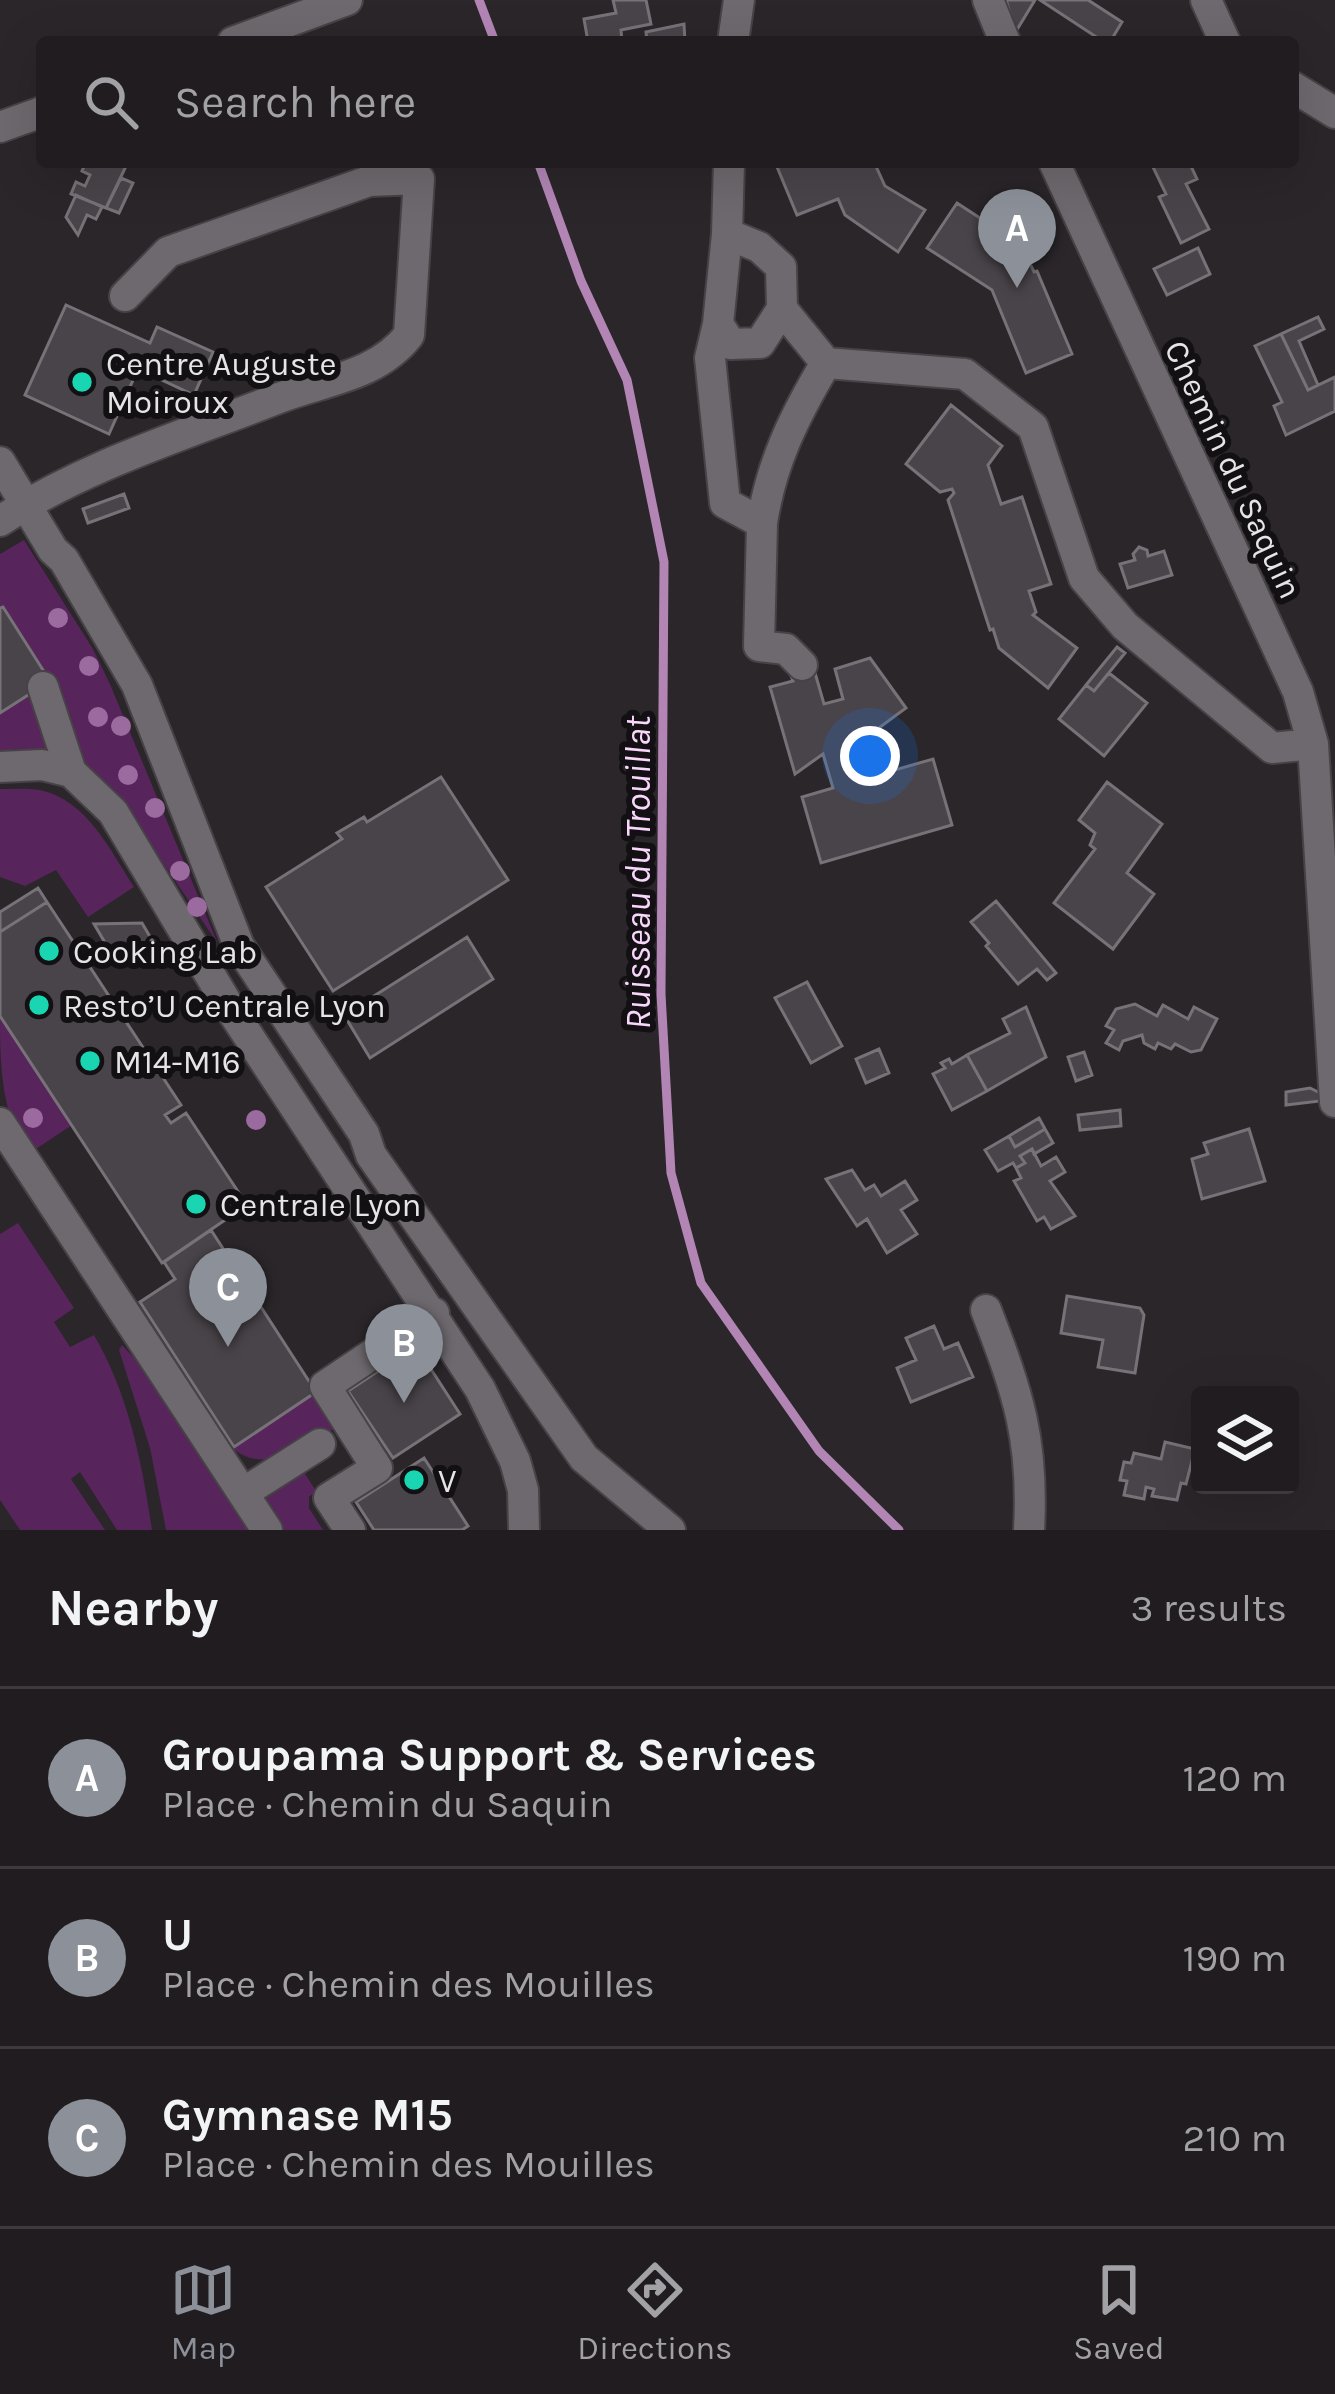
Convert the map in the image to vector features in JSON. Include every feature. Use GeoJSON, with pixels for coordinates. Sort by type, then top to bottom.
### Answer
{"type":"FeatureCollection","features":[{"type":"Feature","properties":{"kind":"street"},"geometry":{"type":"LineString","coordinates":[[248,36],[347,0]]}},
{"type":"Feature","properties":{"kind":"street"},"geometry":{"type":"LineString","coordinates":[[735,36],[740,0]]}},
{"type":"Feature","properties":{"kind":"street"},"geometry":{"type":"LineString","coordinates":[[988,0],[1003,36]]}},
{"type":"Feature","properties":{"kind":"street"},"geometry":{"type":"LineString","coordinates":[[1206,0],[1222,36]]}},
{"type":"Feature","properties":{"kind":"street"},"geometry":{"type":"LineString","coordinates":[[1299,91],[1335,112]]}},
{"type":"Feature","properties":{"kind":"street"},"geometry":{"type":"LineString","coordinates":[[0,128],[36,114]]}},
{"type":"Feature","properties":{"kind":"street"},"geometry":{"type":"LineString","coordinates":[[729,168],[718,325],[710,358],[725,502],[762,523]]}},
{"type":"Feature","properties":{"kind":"street","name":"Chemin du Saquin"},"geometry":{"type":"LineString","coordinates":[[1057,168],[1298,692],[1313,744],[1335,1102]]}},
{"type":"Feature","properties":{"kind":"street"},"geometry":{"type":"LineString","coordinates":[[13,512],[110,464],[321,382],[375,368],[395,353],[409,335],[419,179],[369,182],[168,252],[125,296]]}},
{"type":"Feature","properties":{"kind":"street"},"geometry":{"type":"LineString","coordinates":[[718,325],[731,344],[760,343],[782,309],[781,267],[759,247],[727,234]]}},
{"type":"Feature","properties":{"kind":"street"},"geometry":{"type":"LineString","coordinates":[[782,309],[826,363],[965,374],[1033,427],[1084,578],[1125,626],[1271,748],[1313,744]]}},
{"type":"Feature","properties":{"kind":"street"},"geometry":{"type":"LineString","coordinates":[[802,665],[785,649],[759,646],[762,523],[767,488],[790,422],[826,363]]}},
{"type":"Feature","properties":{"kind":"street"},"geometry":{"type":"LineString","coordinates":[[0,462],[13,512],[64,560],[136,685],[230,928],[364,1135],[371,1155],[584,1459],[670,1530]]}},
{"type":"Feature","properties":{"kind":"street"},"geometry":{"type":"LineString","coordinates":[[43,687],[71,772]]}},
{"type":"Feature","properties":{"kind":"street"},"geometry":{"type":"LineString","coordinates":[[0,767],[42,765],[71,772],[113,812],[228,1005],[434,1313],[509,1445],[523,1490],[524,1530]]}},
{"type":"Feature","properties":{"kind":"street"},"geometry":{"type":"LineString","coordinates":[[228,1005],[263,982]]}},
{"type":"Feature","properties":{"kind":"street"},"geometry":{"type":"LineString","coordinates":[[0,1123],[267,1530]]}},
{"type":"Feature","properties":{"kind":"street"},"geometry":{"type":"LineString","coordinates":[[0,1163],[39,1183]]}},
{"type":"Feature","properties":{"kind":"street"},"geometry":{"type":"LineString","coordinates":[[986,1310],[1021,1409],[1032,1470],[1029,1530]]}},
{"type":"Feature","properties":{"kind":"street"},"geometry":{"type":"LineString","coordinates":[[350,1530],[329,1498],[377,1468],[326,1386],[434,1313]]}},
{"type":"Feature","properties":{"kind":"street"},"geometry":{"type":"LineString","coordinates":[[243,1492],[320,1444]]}},
{"type":"Feature","properties":{"kind":"shaded area"},"geometry":{"type":"Polygon","coordinates":[[[24,540],[110,684],[218,944],[121,801],[81,765],[50,681],[0,608],[0,554],[24,540]]]}},
{"type":"Feature","properties":{"kind":"shaded area"},"geometry":{"type":"Polygon","coordinates":[[[34,691],[52,753],[16,749],[0,753],[0,713],[34,691]]]}},
{"type":"Feature","properties":{"kind":"shaded area"},"geometry":{"type":"Polygon","coordinates":[[[0,789],[40,790],[71,804],[96,828],[134,887],[88,917],[56,870],[25,886],[0,877],[0,789]]]}},
{"type":"Feature","properties":{"kind":"shaded area"},"geometry":{"type":"Polygon","coordinates":[[[0,1017],[72,1125],[36,1149],[24,1141],[9,1111],[0,1017]]]}},
{"type":"Feature","properties":{"kind":"shaded area"},"geometry":{"type":"Polygon","coordinates":[[[18,1223],[74,1308],[54,1322],[70,1347],[94,1335],[106,1358],[125,1405],[152,1530],[117,1530],[80,1472],[71,1479],[105,1530],[20,1530],[0,1500],[0,1234],[18,1223]]]}},
{"type":"Feature","properties":{"kind":"shaded area"},"geometry":{"type":"Polygon","coordinates":[[[122,1345],[150,1375],[254,1530],[166,1530],[150,1448],[119,1350],[122,1345]]]}},
{"type":"Feature","properties":{"kind":"shaded area"},"geometry":{"type":"Polygon","coordinates":[[[316,1393],[338,1426],[288,1454],[257,1459],[242,1455],[214,1427],[219,1423],[235,1446],[316,1393]]]}},
{"type":"Feature","properties":{"kind":"shaded area"},"geometry":{"type":"Polygon","coordinates":[[[302,1469],[316,1491],[309,1497],[309,1508],[323,1530],[282,1530],[262,1503],[261,1489],[302,1469]]]}},
{"type":"Feature","properties":{"kind":"building"},"geometry":{"type":"Polygon","coordinates":[[[613,0],[646,0],[651,24],[621,30],[622,36],[587,36],[584,19],[616,13],[613,0]]]}},
{"type":"Feature","properties":{"kind":"building"},"geometry":{"type":"Polygon","coordinates":[[[1006,0],[1035,0],[1018,28],[1014,27],[1006,0]]]}},
{"type":"Feature","properties":{"kind":"building"},"geometry":{"type":"Polygon","coordinates":[[[1040,0],[1088,0],[1122,22],[1114,36],[1095,36],[1040,0]]]}},
{"type":"Feature","properties":{"kind":"building"},"geometry":{"type":"Polygon","coordinates":[[[684,24],[685,36],[646,36],[646,32],[684,24]]]}},
{"type":"Feature","properties":{"kind":"building"},"geometry":{"type":"Polygon","coordinates":[[[125,168],[106,208],[71,194],[76,182],[85,186],[90,175],[82,171],[125,168]]]}},
{"type":"Feature","properties":{"kind":"building"},"geometry":{"type":"Polygon","coordinates":[[[777,168],[877,168],[885,186],[925,210],[898,252],[845,215],[838,199],[797,215],[777,168]]]}},
{"type":"Feature","properties":{"kind":"building"},"geometry":{"type":"Polygon","coordinates":[[[1153,168],[1192,168],[1197,179],[1186,184],[1209,229],[1181,243],[1159,197],[1166,194],[1153,168]]]}},
{"type":"Feature","properties":{"kind":"building"},"geometry":{"type":"Polygon","coordinates":[[[121,178],[133,183],[119,213],[106,208],[121,178]]]}},
{"type":"Feature","properties":{"kind":"building"},"geometry":{"type":"Polygon","coordinates":[[[76,195],[102,207],[96,219],[87,215],[78,235],[66,217],[76,195]]]}},
{"type":"Feature","properties":{"kind":"building"},"geometry":{"type":"Polygon","coordinates":[[[957,203],[1015,241],[1012,245],[1025,253],[1072,354],[1026,373],[992,290],[927,248],[957,203]]]}},
{"type":"Feature","properties":{"kind":"building"},"geometry":{"type":"Polygon","coordinates":[[[1198,248],[1210,274],[1167,295],[1154,269],[1198,248]]]}},
{"type":"Feature","properties":{"kind":"building","name":"Centre Auguste Moiroux"},"geometry":{"type":"Polygon","coordinates":[[[66,305],[150,343],[157,327],[213,352],[194,395],[138,369],[109,434],[25,395],[66,305]]]}},
{"type":"Feature","properties":{"kind":"building"},"geometry":{"type":"Polygon","coordinates":[[[1318,317],[1324,329],[1299,341],[1318,385],[1308,390],[1281,334],[1318,317]]]}},
{"type":"Feature","properties":{"kind":"building"},"geometry":{"type":"Polygon","coordinates":[[[1281,334],[1308,390],[1335,377],[1335,411],[1286,435],[1274,406],[1282,402],[1255,346],[1281,334]]]}},
{"type":"Feature","properties":{"kind":"building"},"geometry":{"type":"Polygon","coordinates":[[[951,405],[1002,446],[988,465],[1001,504],[1022,497],[1051,584],[1029,591],[1033,615],[1077,648],[1048,688],[999,648],[990,630],[948,500],[952,489],[940,492],[906,464],[951,405]]]}},
{"type":"Feature","properties":{"kind":"building"},"geometry":{"type":"Polygon","coordinates":[[[124,494],[129,508],[88,523],[83,509],[124,494]]]}},
{"type":"Feature","properties":{"kind":"building"},"geometry":{"type":"Polygon","coordinates":[[[1139,547],[1148,556],[1164,551],[1172,575],[1128,588],[1120,564],[1135,560],[1133,554],[1139,547]]]}},
{"type":"Feature","properties":{"kind":"building"},"geometry":{"type":"Polygon","coordinates":[[[0,608],[50,681],[0,713],[0,608]]]}},
{"type":"Feature","properties":{"kind":"building"},"geometry":{"type":"Polygon","coordinates":[[[1117,647],[1125,653],[1094,691],[1086,685],[1117,647]]]}},
{"type":"Feature","properties":{"kind":"building"},"geometry":{"type":"Polygon","coordinates":[[[870,658],[906,708],[876,730],[888,772],[933,759],[952,825],[821,863],[802,797],[833,788],[823,754],[795,774],[770,687],[793,681],[790,673],[811,659],[824,704],[843,699],[835,669],[870,658]]]}},
{"type":"Feature","properties":{"kind":"building"},"geometry":{"type":"Polygon","coordinates":[[[1109,673],[1147,703],[1104,756],[1059,719],[1086,685],[1094,691],[1109,673]]]}},
{"type":"Feature","properties":{"kind":"building"},"geometry":{"type":"Polygon","coordinates":[[[441,777],[508,880],[333,991],[266,887],[342,839],[337,833],[364,817],[367,822],[441,777]]]}},
{"type":"Feature","properties":{"kind":"building"},"geometry":{"type":"Polygon","coordinates":[[[1107,782],[1162,824],[1127,873],[1154,894],[1113,949],[1054,903],[1095,849],[1090,845],[1095,833],[1079,820],[1107,782]]]}},
{"type":"Feature","properties":{"kind":"building"},"geometry":{"type":"Polygon","coordinates":[[[38,888],[47,902],[0,932],[0,912],[38,888]]]}},
{"type":"Feature","properties":{"kind":"building"},"geometry":{"type":"Polygon","coordinates":[[[996,901],[1056,973],[1047,980],[1037,969],[1018,984],[986,946],[989,943],[971,922],[996,901]]]}},
{"type":"Feature","properties":{"kind":"building","name":"M14-M16"},"geometry":{"type":"Polygon","coordinates":[[[47,902],[181,1105],[165,1115],[171,1123],[186,1113],[247,1205],[162,1263],[0,1016],[0,932],[47,902]]]}},
{"type":"Feature","properties":{"kind":"building"},"geometry":{"type":"Polygon","coordinates":[[[142,923],[156,947],[107,946],[94,924],[142,923]]]}},
{"type":"Feature","properties":{"kind":"building"},"geometry":{"type":"Polygon","coordinates":[[[467,937],[493,979],[370,1058],[344,1015],[467,937]]]}},
{"type":"Feature","properties":{"kind":"building"},"geometry":{"type":"Polygon","coordinates":[[[807,982],[842,1046],[811,1063],[775,998],[807,982]]]}},
{"type":"Feature","properties":{"kind":"building"},"geometry":{"type":"Polygon","coordinates":[[[1135,1004],[1157,1016],[1163,1005],[1188,1019],[1194,1007],[1217,1019],[1201,1050],[1191,1052],[1175,1044],[1171,1049],[1158,1043],[1155,1049],[1144,1043],[1142,1035],[1123,1041],[1119,1050],[1106,1043],[1114,1030],[1106,1026],[1116,1009],[1135,1004]]]}},
{"type":"Feature","properties":{"kind":"building"},"geometry":{"type":"Polygon","coordinates":[[[1026,1007],[1046,1057],[987,1091],[967,1055],[1010,1033],[1003,1019],[1026,1007]]]}},
{"type":"Feature","properties":{"kind":"building"},"geometry":{"type":"Polygon","coordinates":[[[879,1049],[889,1073],[866,1083],[856,1059],[879,1049]]]}},
{"type":"Feature","properties":{"kind":"building"},"geometry":{"type":"Polygon","coordinates":[[[1084,1052],[1092,1075],[1076,1081],[1068,1057],[1084,1052]]]}},
{"type":"Feature","properties":{"kind":"building"},"geometry":{"type":"Polygon","coordinates":[[[967,1055],[987,1091],[952,1110],[933,1074],[945,1068],[941,1063],[949,1059],[952,1064],[967,1055]]]}},
{"type":"Feature","properties":{"kind":"building"},"geometry":{"type":"Polygon","coordinates":[[[1310,1088],[1320,1093],[1320,1101],[1286,1105],[1286,1092],[1310,1088]]]}},
{"type":"Feature","properties":{"kind":"building"},"geometry":{"type":"Polygon","coordinates":[[[1120,1110],[1121,1126],[1080,1130],[1078,1115],[1120,1110]]]}},
{"type":"Feature","properties":{"kind":"building"},"geometry":{"type":"Polygon","coordinates":[[[1039,1118],[1045,1129],[1015,1147],[1009,1136],[1039,1118]]]}},
{"type":"Feature","properties":{"kind":"building"},"geometry":{"type":"Polygon","coordinates":[[[1045,1129],[1053,1143],[1020,1156],[1025,1163],[1016,1168],[1013,1163],[998,1171],[985,1150],[1009,1136],[1015,1147],[1045,1129]]]}},
{"type":"Feature","properties":{"kind":"building"},"geometry":{"type":"Polygon","coordinates":[[[1249,1129],[1265,1181],[1202,1199],[1192,1159],[1208,1154],[1204,1143],[1249,1129]]]}},
{"type":"Feature","properties":{"kind":"building"},"geometry":{"type":"Polygon","coordinates":[[[1032,1149],[1041,1166],[1056,1157],[1065,1172],[1050,1181],[1075,1216],[1051,1229],[1044,1217],[1037,1221],[1014,1181],[1021,1178],[1016,1168],[1025,1163],[1020,1156],[1032,1149]]]}},
{"type":"Feature","properties":{"kind":"building"},"geometry":{"type":"Polygon","coordinates":[[[852,1170],[865,1190],[874,1185],[881,1196],[905,1181],[917,1200],[901,1210],[917,1234],[887,1253],[867,1219],[857,1226],[826,1179],[852,1170]]]}},
{"type":"Feature","properties":{"kind":"building"},"geometry":{"type":"Polygon","coordinates":[[[211,1230],[316,1392],[234,1447],[140,1302],[175,1279],[164,1262],[211,1230]]]}},
{"type":"Feature","properties":{"kind":"building"},"geometry":{"type":"Polygon","coordinates":[[[1067,1296],[1140,1308],[1144,1315],[1135,1373],[1098,1367],[1103,1340],[1061,1333],[1067,1296]]]}},
{"type":"Feature","properties":{"kind":"building"},"geometry":{"type":"Polygon","coordinates":[[[934,1326],[944,1349],[958,1343],[973,1377],[911,1402],[897,1368],[916,1360],[906,1338],[934,1326]]]}},
{"type":"Feature","properties":{"kind":"building"},"geometry":{"type":"Polygon","coordinates":[[[416,1346],[460,1414],[393,1458],[348,1391],[416,1346]]]}},
{"type":"Feature","properties":{"kind":"building"},"geometry":{"type":"Polygon","coordinates":[[[1165,1442],[1191,1448],[1186,1484],[1181,1483],[1177,1500],[1152,1496],[1154,1489],[1146,1487],[1144,1499],[1124,1495],[1127,1481],[1120,1480],[1124,1462],[1131,1463],[1134,1453],[1161,1459],[1165,1442]]]}},
{"type":"Feature","properties":{"kind":"building","name":"V"},"geometry":{"type":"Polygon","coordinates":[[[424,1458],[468,1526],[462,1530],[374,1530],[356,1502],[424,1458]]]}},
{"type":"Feature","properties":{"kind":"waterway","name":"Ruisseau du Trouillat"},"geometry":{"type":"LineString","coordinates":[[479,0],[493,36]]}},
{"type":"Feature","properties":{"kind":"waterway","name":"Ruisseau du Trouillat"},"geometry":{"type":"LineString","coordinates":[[540,168],[581,281],[627,380],[664,562],[661,994],[671,1173],[701,1283],[819,1451],[899,1530]]}},
{"type":"Feature","properties":{"kind":"place","name":"Groupama Support & Services"},"geometry":{"type":"Point","coordinates":[1017,288]}},
{"type":"Feature","properties":{"kind":"place","name":"Centre Auguste Moiroux"},"geometry":{"type":"Point","coordinates":[82,382]}},
{"type":"Feature","properties":{"kind":"place","name":"Cooking Lab"},"geometry":{"type":"Point","coordinates":[49,951]}},
{"type":"Feature","properties":{"kind":"place","name":"Resto’U Centrale Lyon"},"geometry":{"type":"Point","coordinates":[39,1005]}},
{"type":"Feature","properties":{"kind":"place","name":"M14-M16"},"geometry":{"type":"Point","coordinates":[90,1061]}},
{"type":"Feature","properties":{"kind":"place","name":"Centrale Lyon"},"geometry":{"type":"Point","coordinates":[196,1204]}},
{"type":"Feature","properties":{"kind":"place","name":"Gymnase M15"},"geometry":{"type":"Point","coordinates":[228,1347]}},
{"type":"Feature","properties":{"kind":"place","name":"U"},"geometry":{"type":"Point","coordinates":[404,1403]}},
{"type":"Feature","properties":{"kind":"place","name":"V"},"geometry":{"type":"Point","coordinates":[414,1480]}}]}
